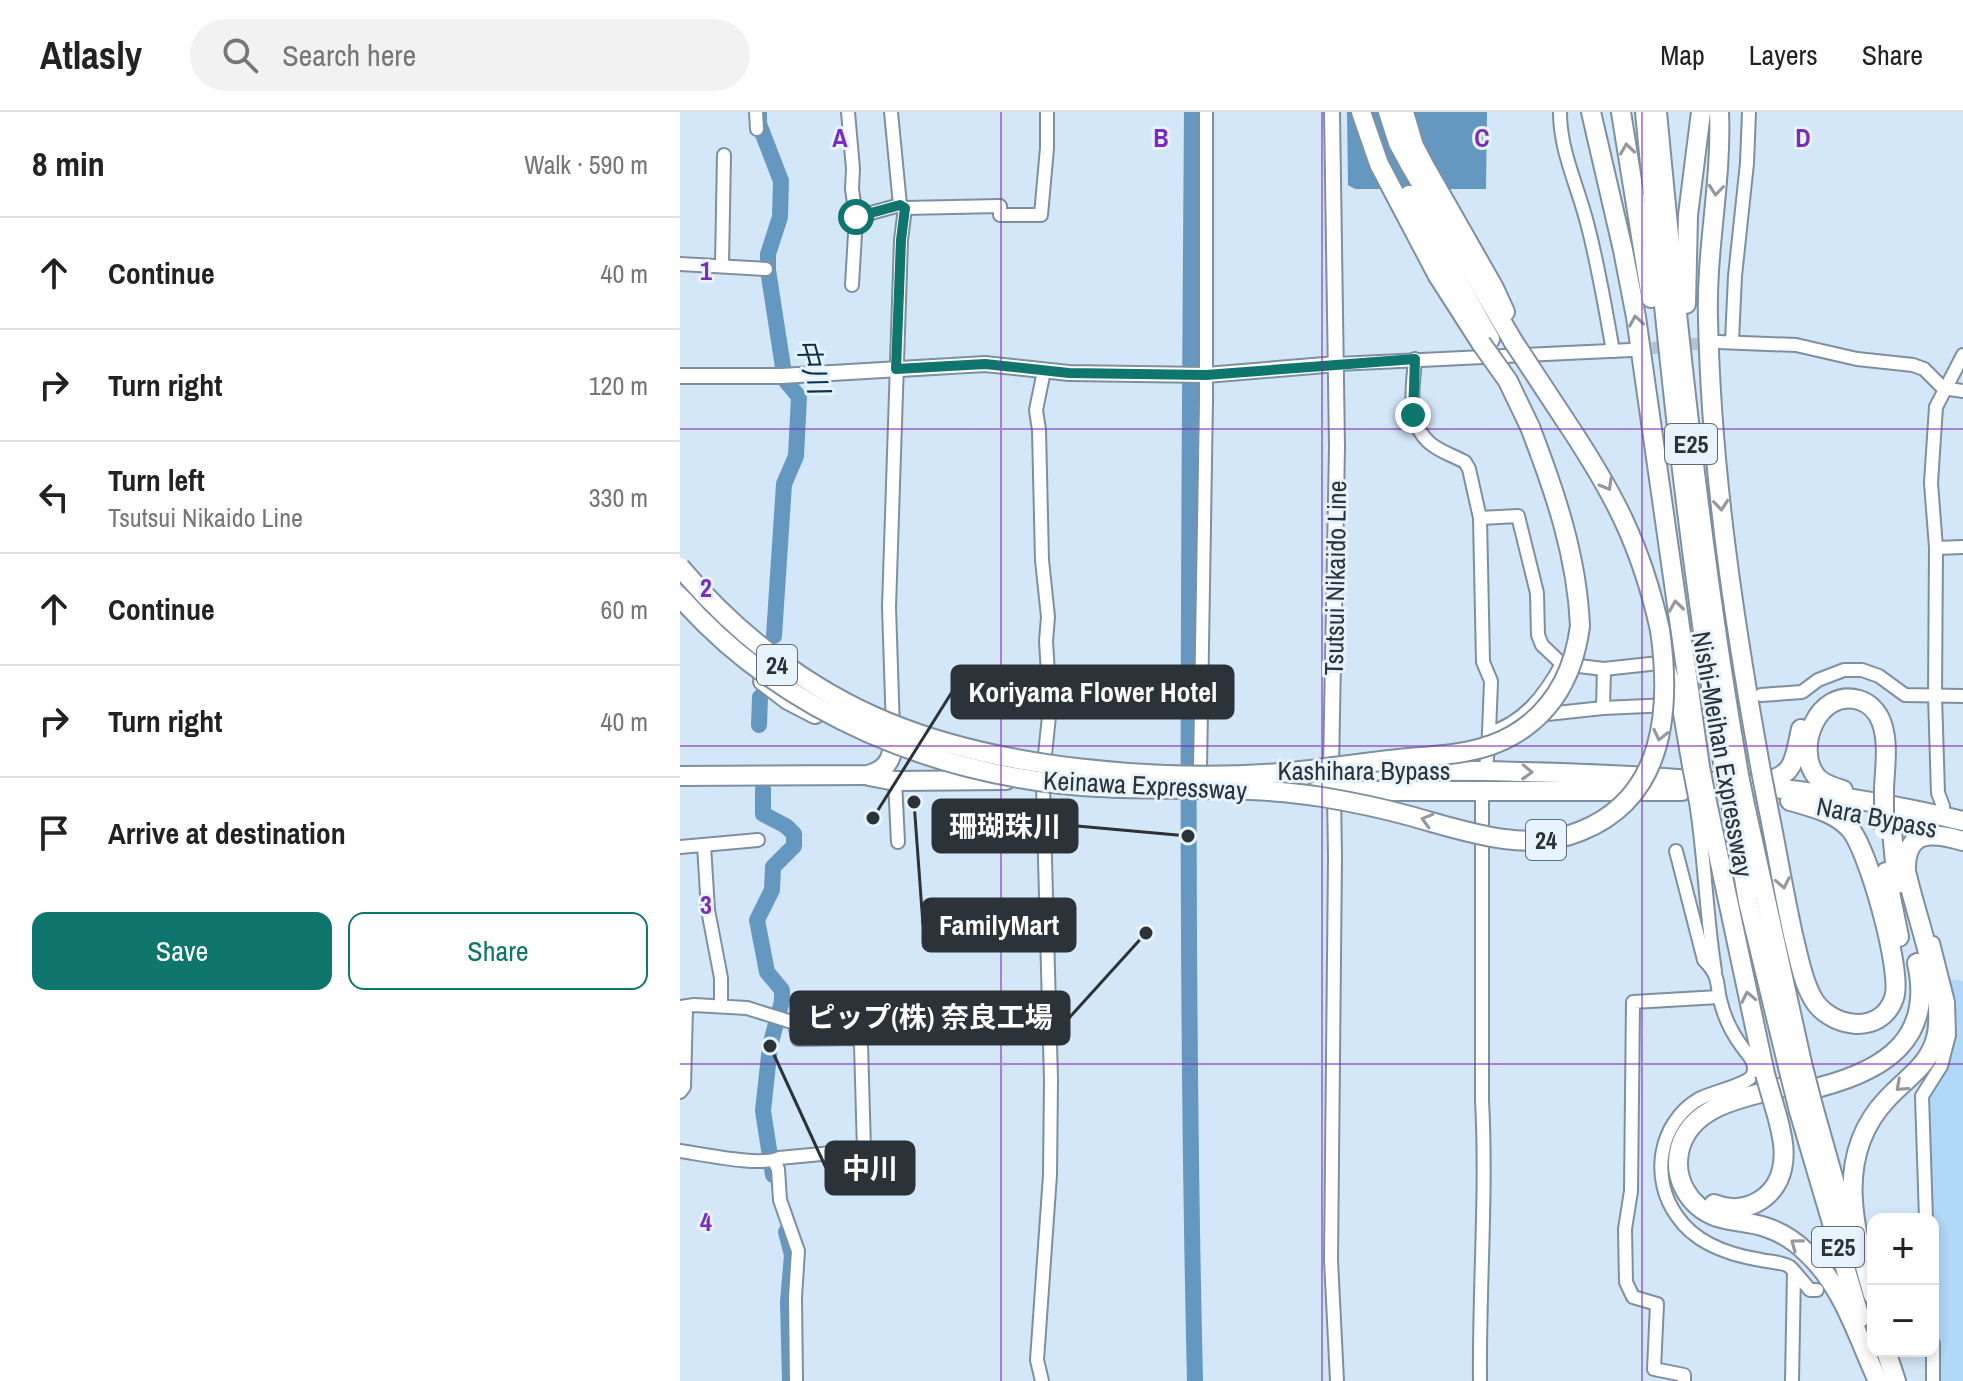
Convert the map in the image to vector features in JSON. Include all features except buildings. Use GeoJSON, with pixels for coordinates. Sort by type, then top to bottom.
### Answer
{"type":"FeatureCollection","features":[{"type":"Feature","properties":{"kind":"highway"},"geometry":{"type":"LineString","coordinates":[[1361,112],[1379,164],[1432,220]]}},
{"type":"Feature","properties":{"kind":"highway"},"geometry":{"type":"LineString","coordinates":[[1373,112],[1395,169],[1432,220]]}},
{"type":"Feature","properties":{"kind":"highway"},"geometry":{"type":"LineString","coordinates":[[1388,112],[1398,143],[1432,220]]}},
{"type":"Feature","properties":{"kind":"highway"},"geometry":{"type":"LineString","coordinates":[[1404,112],[1432,220]]}},
{"type":"Feature","properties":{"kind":"highway"},"geometry":{"type":"LineString","coordinates":[[1591,112],[1636,317],[1694,766],[1765,1074],[1778,1119],[1784,1156],[1782,1170],[1770,1193],[1753,1205],[1732,1209],[1712,1203],[1697,1188],[1689,1167],[1692,1145],[1702,1130],[1735,1110],[1782,1093],[1731,1101],[1697,1120],[1680,1149],[1681,1182],[1693,1201],[1710,1214],[1774,1230],[1815,1261],[1843,1303],[1880,1381]]}},
{"type":"Feature","properties":{"kind":"highway"},"geometry":{"type":"LineString","coordinates":[[1621,112],[1678,447]]}},
{"type":"Feature","properties":{"kind":"highway","name":"Nishi-Meihan Expressway"},"geometry":{"type":"LineString","coordinates":[[1645,112],[1678,447],[1700,614],[1744,777]]}},
{"type":"Feature","properties":{"kind":"highway","name":"Nishi-Meihan Expressway"},"geometry":{"type":"LineString","coordinates":[[1657,112],[1702,533],[1744,777],[1738,804],[1751,916],[1795,1065],[1880,1381]]}},
{"type":"Feature","properties":{"kind":"highway"},"geometry":{"type":"LineString","coordinates":[[1701,112],[1688,215],[1686,291],[1689,376],[1702,533]]}},
{"type":"Feature","properties":{"kind":"highway"},"geometry":{"type":"LineString","coordinates":[[1719,112],[1719,160],[1707,288],[1709,361],[1744,777],[1768,807],[1805,981],[1813,999],[1823,1012],[1834,1019],[1858,1024],[1881,1016],[1890,1007],[1896,985],[1909,907],[1862,849],[1848,826],[1820,810],[1790,801]]}},
{"type":"Feature","properties":{"kind":"highway","name":"Keinawa Expressway"},"geometry":{"type":"LineString","coordinates":[[680,597],[752,666],[786,690],[850,726],[894,744],[969,766],[1097,787],[1278,792],[1382,808],[1470,833],[1514,840],[1547,839],[1580,832],[1598,824],[1639,784],[1656,751],[1665,710],[1666,685],[1660,630],[1644,570],[1620,510],[1528,364],[1494,288],[1432,220]]}},
{"type":"Feature","properties":{"kind":"highway","name":"Keinawa Expressway"},"geometry":{"type":"LineString","coordinates":[[680,567],[729,619],[764,649],[827,692],[888,723],[973,749],[1060,766],[1139,773],[1279,773],[1451,754],[1483,748],[1510,737],[1542,712],[1565,681],[1573,663],[1580,626],[1576,572],[1558,503],[1530,427],[1486,341],[1432,220]]}},
{"type":"Feature","properties":{"kind":"highway","name":"Kashihara Bypass"},"geometry":{"type":"LineString","coordinates":[[680,575],[732,629],[787,672],[832,700],[893,730],[963,751],[1044,764],[1175,770],[1486,770],[1744,777],[1911,809]]}},
{"type":"Feature","properties":{"kind":"highway","name":"Kashihara Bypass"},"geometry":{"type":"LineString","coordinates":[[680,607],[709,637],[788,700],[851,733],[894,751],[1006,780],[1043,785],[1176,791],[1684,791],[1790,801]]}},
{"type":"Feature","properties":{"kind":"highway"},"geometry":{"type":"LineString","coordinates":[[1744,777],[1774,780],[1786,774],[1795,761],[1803,722],[1812,703],[1827,692],[1855,687],[1873,695],[1890,715],[1894,737],[1888,789]]}},
{"type":"Feature","properties":{"kind":"highway"},"geometry":{"type":"LineString","coordinates":[[1818,1083],[1866,1062],[1886,1049],[1901,1031],[1909,1008],[1910,986],[1903,930],[1892,883],[1888,831],[1888,789],[1884,733],[1872,707],[1858,699],[1841,699],[1827,705],[1816,717],[1810,737],[1811,765],[1817,777],[1839,789],[1911,809]]}},
{"type":"Feature","properties":{"kind":"highway"},"geometry":{"type":"LineString","coordinates":[[882,775],[894,751],[893,730]]}},
{"type":"Feature","properties":{"kind":"highway","name":"24"},"geometry":{"type":"LineString","coordinates":[[680,776],[882,775],[1006,780]]}},
{"type":"Feature","properties":{"kind":"highway","name":"Nara Bypass"},"geometry":{"type":"LineString","coordinates":[[1790,801],[1867,812],[1963,835]]}},
{"type":"Feature","properties":{"kind":"highway","name":"Nara Bypass"},"geometry":{"type":"LineString","coordinates":[[1911,809],[1963,821]]}},
{"type":"Feature","properties":{"kind":"highway"},"geometry":{"type":"LineString","coordinates":[[1870,1285],[1854,1223],[1853,1175],[1858,1146],[1866,1128],[1886,1100],[1926,1061],[1937,1035],[1938,1006],[1903,930],[1887,909],[1892,883],[1906,871],[1907,855],[1918,838],[1935,835],[1963,841]]}},
{"type":"Feature","properties":{"kind":"highway","name":"Nishi-Meihan Expressway"},"geometry":{"type":"LineString","coordinates":[[1806,1109],[1867,1294]]}},
{"type":"Feature","properties":{"kind":"highway"},"geometry":{"type":"LineString","coordinates":[[1889,1357],[1896,1381]]}},
{"type":"Feature","properties":{"kind":"main road","name":"Tsutsui Nikaido Line"},"geometry":{"type":"LineString","coordinates":[[1332,112],[1337,364],[1331,769],[1334,791]]}},
{"type":"Feature","properties":{"kind":"main road"},"geometry":{"type":"LineString","coordinates":[[680,376],[784,376],[985,364],[1044,371],[1205,375],[1337,364]]}},
{"type":"Feature","properties":{"kind":"street"},"geometry":{"type":"LineString","coordinates":[[756,112],[757,129]]}},
{"type":"Feature","properties":{"kind":"street"},"geometry":{"type":"LineString","coordinates":[[848,112],[856,217],[852,285]]}},
{"type":"Feature","properties":{"kind":"street"},"geometry":{"type":"LineString","coordinates":[[891,112],[902,206],[889,607],[893,730]]}},
{"type":"Feature","properties":{"kind":"street"},"geometry":{"type":"LineString","coordinates":[[856,217],[902,206],[1000,206],[1000,215],[1041,215],[1047,112]]}},
{"type":"Feature","properties":{"kind":"street"},"geometry":{"type":"LineString","coordinates":[[1198,769],[1206,112]]}},
{"type":"Feature","properties":{"kind":"street"},"geometry":{"type":"LineString","coordinates":[[1560,112],[1565,157],[1578,191],[1597,261],[1613,351]]}},
{"type":"Feature","properties":{"kind":"street"},"geometry":{"type":"LineString","coordinates":[[1732,341],[1749,112]]}},
{"type":"Feature","properties":{"kind":"street"},"geometry":{"type":"LineString","coordinates":[[722,265],[724,155]]}},
{"type":"Feature","properties":{"kind":"street"},"geometry":{"type":"LineString","coordinates":[[680,264],[766,269]]}},
{"type":"Feature","properties":{"kind":"street"},"geometry":{"type":"LineString","coordinates":[[1718,342],[1796,345],[1857,359],[1913,365],[1924,369],[1943,388],[1963,391]]}},
{"type":"Feature","properties":{"kind":"street"},"geometry":{"type":"LineString","coordinates":[[1337,364],[1631,350]]}},
{"type":"Feature","properties":{"kind":"street"},"geometry":{"type":"LineString","coordinates":[[1943,817],[1938,793],[1936,548],[1932,468],[1936,407],[1943,388],[1963,355]]}},
{"type":"Feature","properties":{"kind":"street"},"geometry":{"type":"LineString","coordinates":[[1415,359],[1412,399],[1413,415],[1419,430],[1439,450],[1465,462],[1480,518],[1483,662],[1491,681],[1486,770]]}},
{"type":"Feature","properties":{"kind":"street"},"geometry":{"type":"LineString","coordinates":[[1044,371],[1036,410],[1042,560],[1048,617],[1046,641],[1050,707],[1044,764]]}},
{"type":"Feature","properties":{"kind":"street"},"geometry":{"type":"LineString","coordinates":[[1480,518],[1518,516],[1537,593],[1538,635],[1542,645],[1562,664],[1604,669],[1659,663],[1669,668],[1694,766]]}},
{"type":"Feature","properties":{"kind":"street"},"geometry":{"type":"LineString","coordinates":[[1936,548],[1963,547]]}},
{"type":"Feature","properties":{"kind":"street"},"geometry":{"type":"LineString","coordinates":[[1489,733],[1523,716],[1553,681],[1562,664]]}},
{"type":"Feature","properties":{"kind":"street"},"geometry":{"type":"LineString","coordinates":[[1603,708],[1604,669]]}},
{"type":"Feature","properties":{"kind":"street"},"geometry":{"type":"LineString","coordinates":[[1761,695],[1802,692],[1818,680],[1844,670],[1862,670],[1879,676],[1905,695],[1963,696]]}},
{"type":"Feature","properties":{"kind":"street"},"geometry":{"type":"LineString","coordinates":[[1523,716],[1673,704]]}},
{"type":"Feature","properties":{"kind":"street"},"geometry":{"type":"LineString","coordinates":[[882,775],[898,842]]}},
{"type":"Feature","properties":{"kind":"street"},"geometry":{"type":"LineString","coordinates":[[1042,1381],[1037,1360],[1050,1175],[1051,1080],[1043,785]]}},
{"type":"Feature","properties":{"kind":"street"},"geometry":{"type":"LineString","coordinates":[[1334,791],[1331,1260],[1337,1381]]}},
{"type":"Feature","properties":{"kind":"street"},"geometry":{"type":"LineString","coordinates":[[1480,1381],[1484,1142],[1482,792]]}},
{"type":"Feature","properties":{"kind":"street"},"geometry":{"type":"LineString","coordinates":[[1701,802],[1709,933],[1719,997],[1732,1033],[1754,1062],[1754,1071],[1744,1083],[1714,1092],[1683,1111],[1664,1142],[1662,1182],[1675,1214],[1687,1229],[1704,1242],[1753,1259],[1788,1265],[1810,1290],[1817,1290]]}},
{"type":"Feature","properties":{"kind":"street"},"geometry":{"type":"LineString","coordinates":[[680,847],[758,840]]}},
{"type":"Feature","properties":{"kind":"street"},"geometry":{"type":"LineString","coordinates":[[704,845],[708,910],[721,978],[721,1006]]}},
{"type":"Feature","properties":{"kind":"street"},"geometry":{"type":"LineString","coordinates":[[1676,851],[1704,960],[1715,974]]}},
{"type":"Feature","properties":{"kind":"street"},"geometry":{"type":"LineString","coordinates":[[1926,1213],[1922,1096],[1941,1066],[1949,1035],[1948,1002],[1932,940]]}},
{"type":"Feature","properties":{"kind":"street"},"geometry":{"type":"LineString","coordinates":[[1684,1381],[1684,1375],[1654,1369],[1657,1304],[1633,1297],[1626,1282],[1625,1229],[1631,1191],[1633,1002],[1719,997]]}},
{"type":"Feature","properties":{"kind":"street"},"geometry":{"type":"LineString","coordinates":[[680,1092],[684,1087],[683,1007],[747,1008],[795,1023],[798,1039],[856,1038],[861,1044],[864,1150],[774,1161],[738,1160],[680,1151]]}},
{"type":"Feature","properties":{"kind":"street"},"geometry":{"type":"LineString","coordinates":[[774,1161],[778,1169],[780,1200],[798,1251],[796,1381]]}},
{"type":"Feature","properties":{"kind":"street"},"geometry":{"type":"LineString","coordinates":[[1792,1381],[1794,1272]]}},
{"type":"Feature","properties":{"kind":"street"},"geometry":{"type":"LineString","coordinates":[[1933,1357],[1933,1381]]}},
{"type":"Feature","properties":{"kind":"shaded area"},"geometry":{"type":"Polygon","coordinates":[[[1347,112],[1487,112],[1486,189],[1355,189],[1348,185],[1347,112]]]}},
{"type":"Feature","properties":{"kind":"shaded area"},"geometry":{"type":"Polygon","coordinates":[[[1948,979],[1963,981],[1963,1381],[1938,1381],[1939,1213],[1933,1213],[1927,1095],[1945,1069],[1948,979]]]}},
{"type":"Feature","properties":{"kind":"waterway"},"geometry":{"type":"LineString","coordinates":[[1192,112],[1189,905],[1195,1381]]}},
{"type":"Feature","properties":{"kind":"waterway","name":"中川"},"geometry":{"type":"LineString","coordinates":[[759,114],[759,124],[781,181],[780,217],[768,254],[768,270],[785,380],[799,397],[796,456],[784,484],[774,636]]}},
{"type":"Feature","properties":{"kind":"waterway","name":"中川"},"geometry":{"type":"LineString","coordinates":[[759,725],[760,697]]}},
{"type":"Feature","properties":{"kind":"waterway","name":"中川"},"geometry":{"type":"LineString","coordinates":[[763,789],[763,814],[794,834],[794,846],[773,867],[772,890],[757,920],[767,972],[782,990],[770,1046],[763,1111],[773,1175]]}},
{"type":"Feature","properties":{"kind":"waterway","name":"中川"},"geometry":{"type":"LineString","coordinates":[[786,1232],[792,1255],[788,1302],[790,1381]]}},
{"type":"Feature","properties":{"kind":"tunnel"},"geometry":{"type":"LineString","coordinates":[[1634,350],[1715,342]]}},
{"type":"Feature","properties":{"kind":"place","name":"FamilyMart"},"geometry":{"type":"Point","coordinates":[914,802]}},
{"type":"Feature","properties":{"kind":"place","name":"Koriyama Flower Hotel"},"geometry":{"type":"Point","coordinates":[873,818]}},
{"type":"Feature","properties":{"kind":"place","name":"珊瑚珠川"},"geometry":{"type":"Point","coordinates":[1188,836]}},
{"type":"Feature","properties":{"kind":"place","name":"ピップ(株) 奈良工場"},"geometry":{"type":"Point","coordinates":[1146,933]}},
{"type":"Feature","properties":{"kind":"place","name":"中川"},"geometry":{"type":"Point","coordinates":[770,1046]}},
{"type":"Feature","properties":{"kind":"route"},"geometry":{"type":"LineString","coordinates":[[856,217],[900,205],[905,208],[896,369],[985,364],[1069,373],[1206,375],[1415,359],[1413,415]]}}]}
